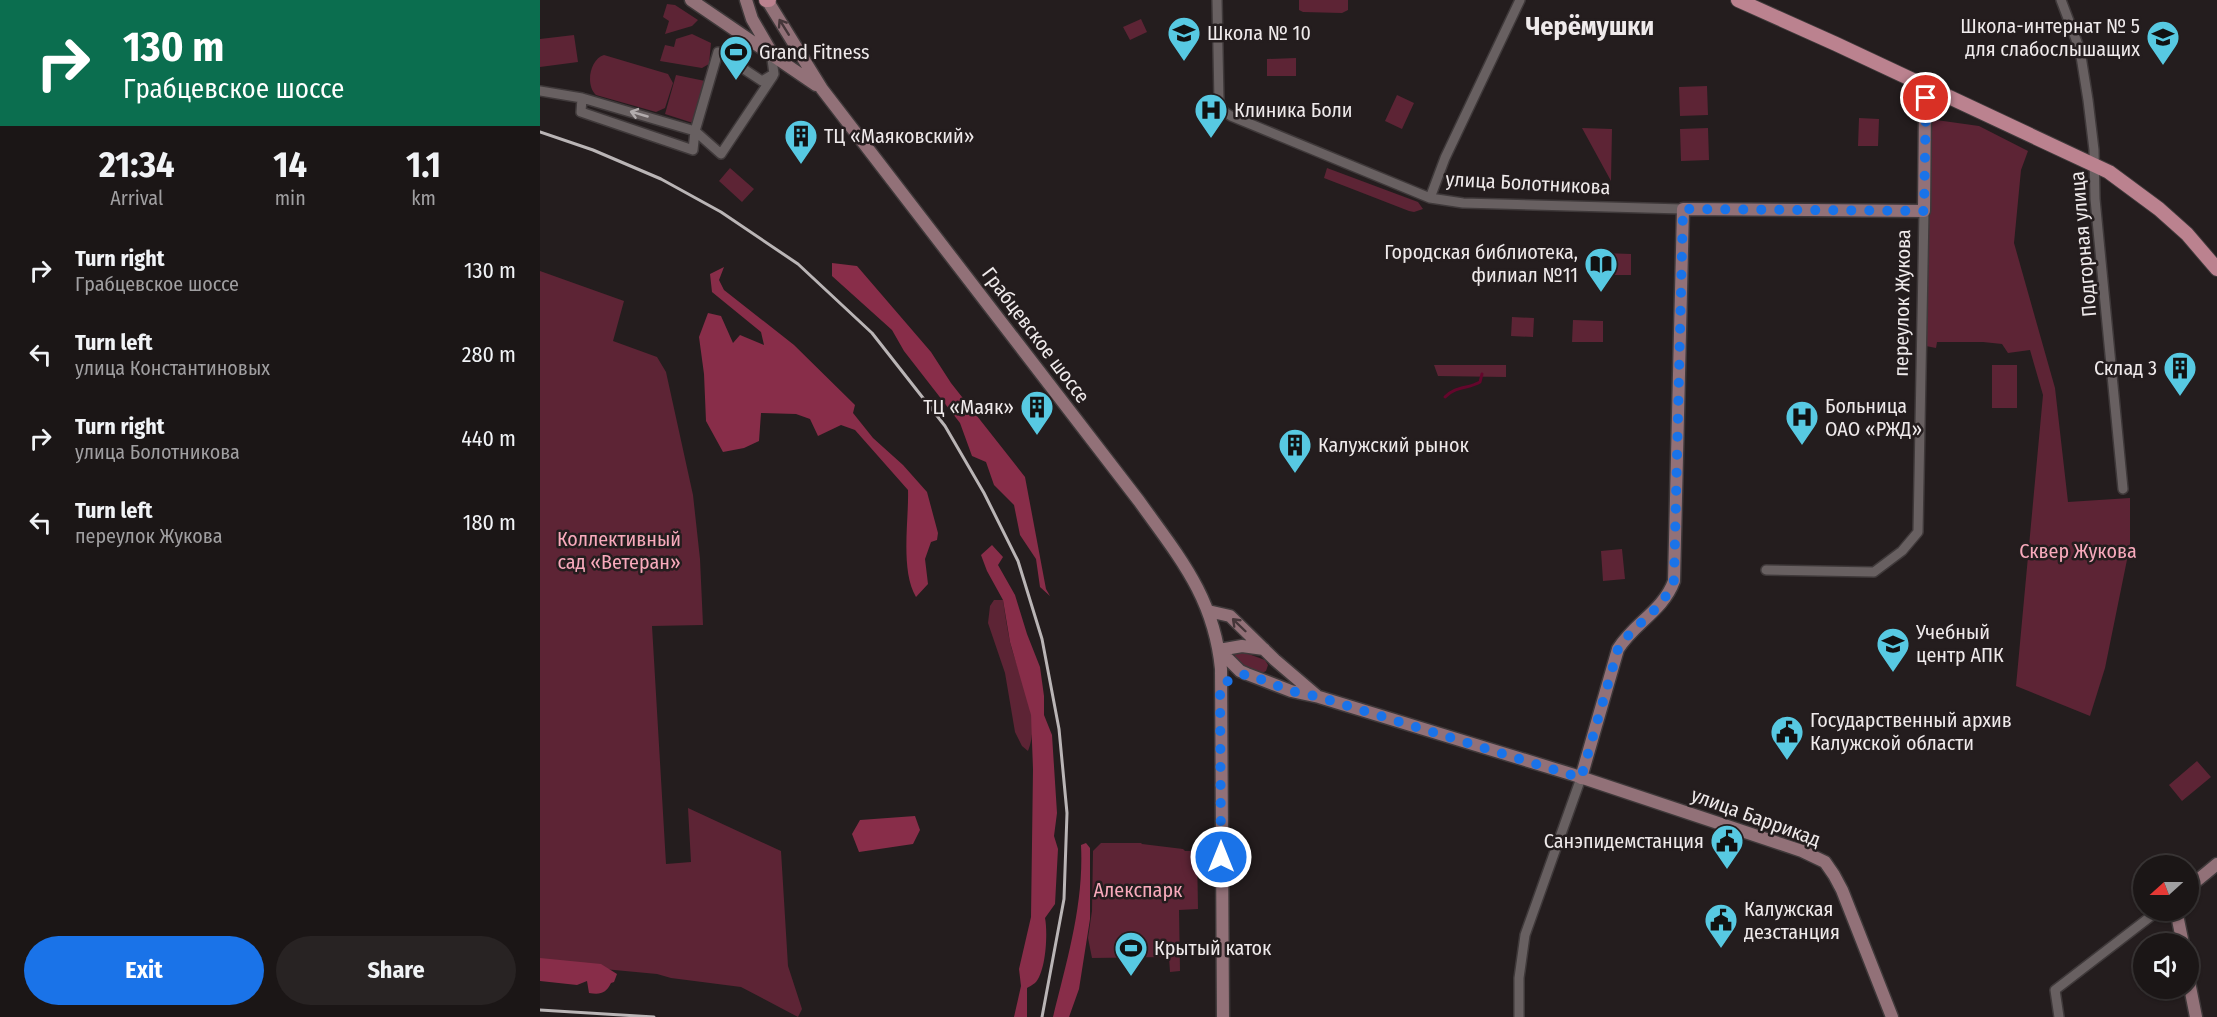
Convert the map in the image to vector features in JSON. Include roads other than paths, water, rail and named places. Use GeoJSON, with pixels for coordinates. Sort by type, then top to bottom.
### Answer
{"type":"FeatureCollection","features":[{"type":"Feature","properties":{"kind":"main road"},"geometry":{"type":"LineString","coordinates":[[1737,0],[2109,172],[2143,195],[2187,234],[2217,268]]}},
{"type":"Feature","properties":{"kind":"street"},"geometry":{"type":"LineString","coordinates":[[691,0],[771,52],[822,89]]}},
{"type":"Feature","properties":{"kind":"street"},"geometry":{"type":"LineString","coordinates":[[540,91],[582,98],[695,131],[721,154],[774,74],[771,52],[752,18],[746,0]]}},
{"type":"Feature","properties":{"kind":"street"},"geometry":{"type":"LineString","coordinates":[[768,0],[822,89]]}},
{"type":"Feature","properties":{"kind":"street","name":"улица Болотникова"},"geometry":{"type":"LineString","coordinates":[[1218,0],[1219,101],[1223,111],[1296,144],[1430,198],[1463,203],[1683,209],[1924,211]]}},
{"type":"Feature","properties":{"kind":"street"},"geometry":{"type":"LineString","coordinates":[[1430,198],[1445,158],[1520,0]]}},
{"type":"Feature","properties":{"kind":"street","name":"Подгорная улица"},"geometry":{"type":"LineString","coordinates":[[2063,1],[2080,50],[2094,165],[2095,199],[2123,489]]}},
{"type":"Feature","properties":{"kind":"street"},"geometry":{"type":"LineString","coordinates":[[582,98],[581,112],[693,150],[695,131],[718,52],[762,81],[774,74]]}},
{"type":"Feature","properties":{"kind":"street","name":"переулок Жукова"},"geometry":{"type":"LineString","coordinates":[[1766,570],[1874,572],[1902,551],[1918,532],[1925,106],[1930,88]]}},
{"type":"Feature","properties":{"kind":"street","name":"Грабцевское шоссе"},"geometry":{"type":"LineString","coordinates":[[822,89],[1180,556],[1195,580],[1208,611],[1219,650],[1222,1017]]}},
{"type":"Feature","properties":{"kind":"street"},"geometry":{"type":"LineString","coordinates":[[1519,1017],[1519,978],[1525,935],[1581,778],[1618,649],[1624,640],[1666,599],[1674,580],[1683,209]]}},
{"type":"Feature","properties":{"kind":"street"},"geometry":{"type":"LineString","coordinates":[[1208,611],[1230,616],[1275,660],[1319,697]]}},
{"type":"Feature","properties":{"kind":"street"},"geometry":{"type":"LineString","coordinates":[[1219,650],[1242,646],[1264,649]]}},
{"type":"Feature","properties":{"kind":"street"},"geometry":{"type":"LineString","coordinates":[[1219,650],[1240,671],[1291,691],[1319,697],[1581,778]]}},
{"type":"Feature","properties":{"kind":"street"},"geometry":{"type":"LineString","coordinates":[[1263,679],[1272,672],[1275,660]]}},
{"type":"Feature","properties":{"kind":"street"},"geometry":{"type":"LineString","coordinates":[[1220,686],[1231,679],[1247,674]]}},
{"type":"Feature","properties":{"kind":"street","name":"улица Баррикад"},"geometry":{"type":"LineString","coordinates":[[1581,778],[1802,850],[1825,862],[1842,890],[1892,1017]]}},
{"type":"Feature","properties":{"kind":"street"},"geometry":{"type":"LineString","coordinates":[[2199,879],[2217,864]]}},
{"type":"Feature","properties":{"kind":"street"},"geometry":{"type":"LineString","coordinates":[[2059,1017],[2055,990],[2145,921]]}},
{"type":"Feature","properties":{"kind":"street"},"geometry":{"type":"LineString","coordinates":[[2192,999],[2196,1017]]}},
{"type":"Feature","properties":{"kind":"waterway"},"geometry":{"type":"LineString","coordinates":[[1445,397],[1457,389],[1480,382],[1482,374]]}},
{"type":"Feature","properties":{"kind":"railway"},"geometry":{"type":"LineString","coordinates":[[540,132],[593,150],[661,179],[721,212],[798,264],[872,333],[945,426],[984,493],[1018,561],[1042,639],[1059,729],[1067,813],[1064,899],[1042,1017]]}},
{"type":"Feature","properties":{"kind":"railway"},"geometry":{"type":"LineString","coordinates":[[540,1010],[654,1017]]}},
{"type":"Feature","properties":{"kind":"place","name":"Школа № 10"},"geometry":{"type":"Point","coordinates":[1184,62]}},
{"type":"Feature","properties":{"kind":"place","name":"Школа-интернат № 5 для слабослышащих"},"geometry":{"type":"Point","coordinates":[2163,66]}},
{"type":"Feature","properties":{"kind":"place","name":"Grand Fitness"},"geometry":{"type":"Point","coordinates":[736,81]}},
{"type":"Feature","properties":{"kind":"place","name":"Клиника Боли"},"geometry":{"type":"Point","coordinates":[1211,139]}},
{"type":"Feature","properties":{"kind":"place","name":"ТЦ «Маяковский»"},"geometry":{"type":"Point","coordinates":[801,165]}},
{"type":"Feature","properties":{"kind":"place","name":"Городская библиотека, филиал №11"},"geometry":{"type":"Point","coordinates":[1601,293]}},
{"type":"Feature","properties":{"kind":"place","name":"Склад 3"},"geometry":{"type":"Point","coordinates":[2180,397]}},
{"type":"Feature","properties":{"kind":"place","name":"ТЦ «Маяк»"},"geometry":{"type":"Point","coordinates":[1037,436]}},
{"type":"Feature","properties":{"kind":"place","name":"Больница ОАО «РЖД»"},"geometry":{"type":"Point","coordinates":[1802,446]}},
{"type":"Feature","properties":{"kind":"place","name":"Калужский рынок"},"geometry":{"type":"Point","coordinates":[1295,474]}},
{"type":"Feature","properties":{"kind":"place","name":"Учебный центр АПК"},"geometry":{"type":"Point","coordinates":[1893,673]}},
{"type":"Feature","properties":{"kind":"place","name":"Государственный архив Калужской области"},"geometry":{"type":"Point","coordinates":[1787,761]}},
{"type":"Feature","properties":{"kind":"place","name":"Санэпидемстанция"},"geometry":{"type":"Point","coordinates":[1727,870]}},
{"type":"Feature","properties":{"kind":"place","name":"Калужская дезстанция"},"geometry":{"type":"Point","coordinates":[1721,949]}},
{"type":"Feature","properties":{"kind":"place","name":"Крытый каток"},"geometry":{"type":"Point","coordinates":[1131,977]}},
{"type":"Feature","properties":{"kind":"district","name":"Черёмушки"},"geometry":{"type":"Point","coordinates":[1590,26]}},
{"type":"Feature","properties":{"kind":"park label","name":"Коллективный сад «Ветеран»"},"geometry":{"type":"Point","coordinates":[619,550]}},
{"type":"Feature","properties":{"kind":"park label","name":"Сквер Жукова"},"geometry":{"type":"Point","coordinates":[2078,551]}},
{"type":"Feature","properties":{"kind":"park label","name":"Алекспарк"},"geometry":{"type":"Point","coordinates":[1138,890]}}]}
